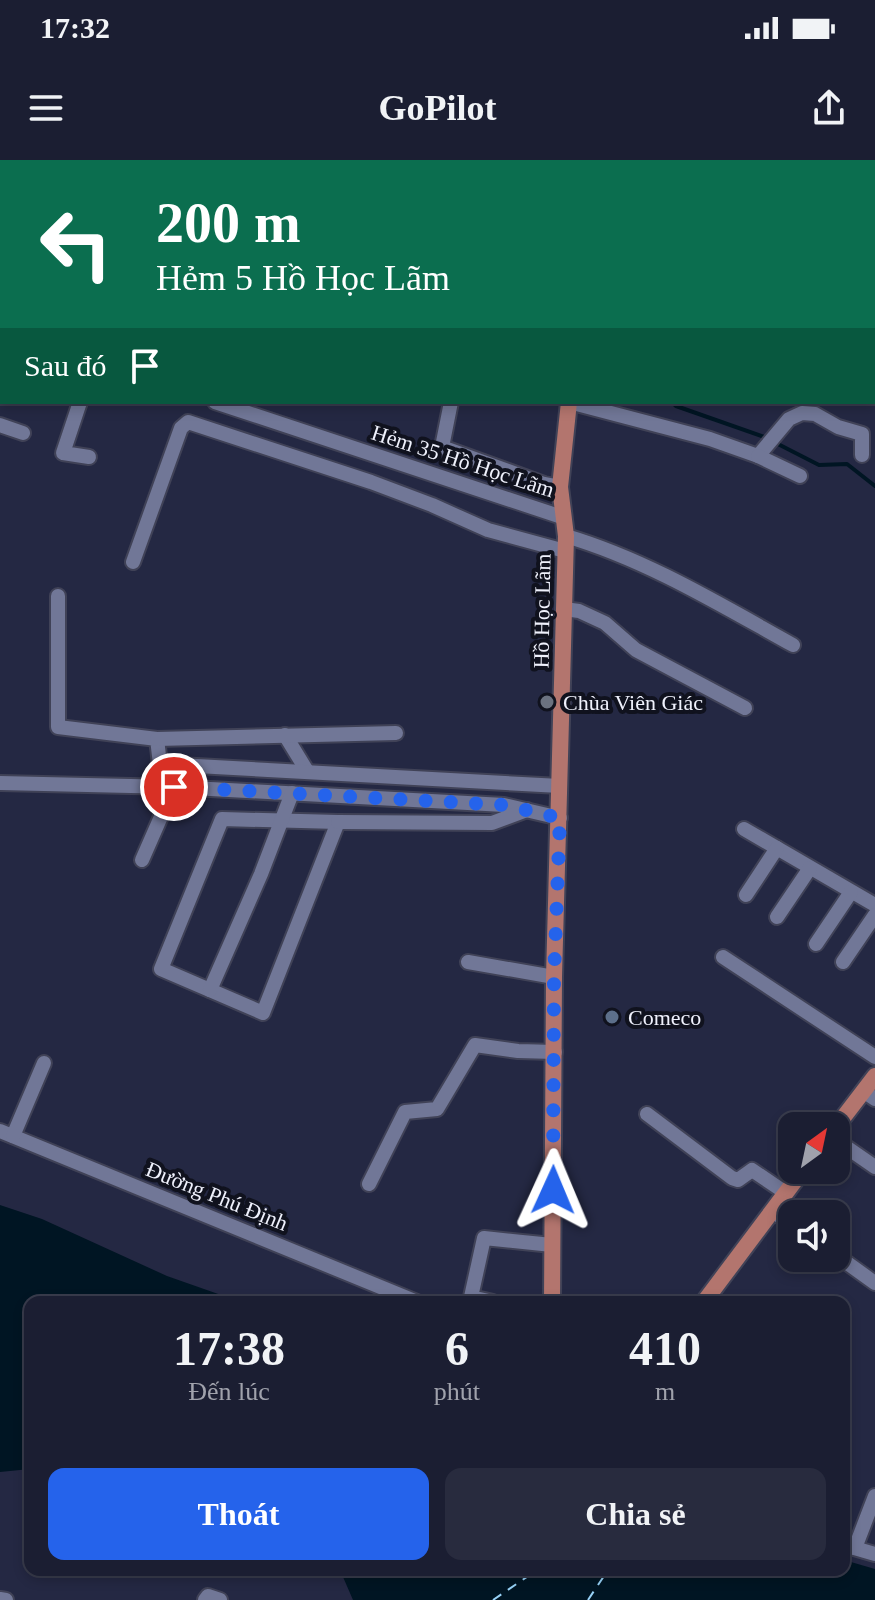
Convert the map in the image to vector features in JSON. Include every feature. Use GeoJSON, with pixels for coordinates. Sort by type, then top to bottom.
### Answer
{"type":"FeatureCollection","features":[{"type":"Feature","properties":{"kind":"main road","name":"Hồ Học Lãm"},"geometry":{"type":"LineString","coordinates":[[552,1296],[554,977],[565,544],[560,487],[569,404]]}},
{"type":"Feature","properties":{"kind":"main road"},"geometry":{"type":"LineString","coordinates":[[850,1113],[869,1095],[875,1076]]}},
{"type":"Feature","properties":{"kind":"main road"},"geometry":{"type":"LineString","coordinates":[[709,1296],[793,1184]]}},
{"type":"Feature","properties":{"kind":"street"},"geometry":{"type":"LineString","coordinates":[[79,404],[63,453],[89,457]]}},
{"type":"Feature","properties":{"kind":"street","name":"Hẻm 35 Hồ Học Lãm"},"geometry":{"type":"LineString","coordinates":[[221,404],[562,517]]}},
{"type":"Feature","properties":{"kind":"street"},"geometry":{"type":"LineString","coordinates":[[451,404],[442,447],[560,487]]}},
{"type":"Feature","properties":{"kind":"street"},"geometry":{"type":"LineString","coordinates":[[577,404],[696,435],[758,456],[800,476]]}},
{"type":"Feature","properties":{"kind":"street"},"geometry":{"type":"LineString","coordinates":[[758,456],[789,419],[802,413],[815,414],[838,427],[862,434],[862,455]]}},
{"type":"Feature","properties":{"kind":"street"},"geometry":{"type":"LineString","coordinates":[[133,562],[181,428],[188,422],[371,482],[488,530],[608,549],[677,580],[793,645]]}},
{"type":"Feature","properties":{"kind":"street"},"geometry":{"type":"LineString","coordinates":[[0,425],[23,433]]}},
{"type":"Feature","properties":{"kind":"street"},"geometry":{"type":"LineString","coordinates":[[58,596],[58,727],[157,739],[396,733]]}},
{"type":"Feature","properties":{"kind":"street"},"geometry":{"type":"LineString","coordinates":[[564,609],[579,611],[605,623],[636,650],[745,708]]}},
{"type":"Feature","properties":{"kind":"street"},"geometry":{"type":"LineString","coordinates":[[285,735],[307,771]]}},
{"type":"Feature","properties":{"kind":"street"},"geometry":{"type":"LineString","coordinates":[[157,739],[160,764],[157,788]]}},
{"type":"Feature","properties":{"kind":"street"},"geometry":{"type":"LineString","coordinates":[[160,764],[560,786]]}},
{"type":"Feature","properties":{"kind":"street"},"geometry":{"type":"LineString","coordinates":[[0,783],[174,787],[504,805],[560,818]]}},
{"type":"Feature","properties":{"kind":"street"},"geometry":{"type":"LineString","coordinates":[[142,860],[174,787]]}},
{"type":"Feature","properties":{"kind":"street"},"geometry":{"type":"LineString","coordinates":[[210,990],[261,874],[292,793]]}},
{"type":"Feature","properties":{"kind":"street"},"geometry":{"type":"LineString","coordinates":[[338,822],[263,1013],[161,969],[222,819],[492,823],[528,810]]}},
{"type":"Feature","properties":{"kind":"street"},"geometry":{"type":"LineString","coordinates":[[744,829],[875,905]]}},
{"type":"Feature","properties":{"kind":"street"},"geometry":{"type":"LineString","coordinates":[[746,895],[777,848]]}},
{"type":"Feature","properties":{"kind":"street"},"geometry":{"type":"LineString","coordinates":[[777,917],[810,868]]}},
{"type":"Feature","properties":{"kind":"street"},"geometry":{"type":"LineString","coordinates":[[816,944],[851,892]]}},
{"type":"Feature","properties":{"kind":"street"},"geometry":{"type":"LineString","coordinates":[[843,962],[875,915]]}},
{"type":"Feature","properties":{"kind":"street"},"geometry":{"type":"LineString","coordinates":[[723,957],[875,1057]]}},
{"type":"Feature","properties":{"kind":"street"},"geometry":{"type":"LineString","coordinates":[[468,962],[554,977]]}},
{"type":"Feature","properties":{"kind":"street"},"geometry":{"type":"LineString","coordinates":[[369,1184],[405,1112],[437,1109],[475,1045],[555,1052]]}},
{"type":"Feature","properties":{"kind":"street"},"geometry":{"type":"LineString","coordinates":[[6,1133],[44,1063]]}},
{"type":"Feature","properties":{"kind":"street"},"geometry":{"type":"LineString","coordinates":[[647,1114],[732,1178],[738,1180],[752,1170],[786,1193]]}},
{"type":"Feature","properties":{"kind":"street","name":"Đường Phú Định"},"geometry":{"type":"LineString","coordinates":[[6,1133],[402,1296]]}},
{"type":"Feature","properties":{"kind":"street"},"geometry":{"type":"LineString","coordinates":[[850,1150],[875,1167]]}},
{"type":"Feature","properties":{"kind":"street"},"geometry":{"type":"LineString","coordinates":[[773,1211],[778,1215]]}},
{"type":"Feature","properties":{"kind":"street"},"geometry":{"type":"LineString","coordinates":[[471,1296],[484,1238],[552,1245]]}},
{"type":"Feature","properties":{"kind":"street"},"geometry":{"type":"LineString","coordinates":[[850,1265],[875,1283]]}},
{"type":"Feature","properties":{"kind":"street"},"geometry":{"type":"LineString","coordinates":[[875,1496],[850,1547],[875,1554]]}},
{"type":"Feature","properties":{"kind":"street"},"geometry":{"type":"LineString","coordinates":[[205,1600],[208,1596],[220,1600]]}},
{"type":"Feature","properties":{"kind":"water"},"geometry":{"type":"Polygon","coordinates":[[[0,1205],[42,1219],[167,1276],[224,1296],[24,1296],[24,1470],[0,1472],[0,1205]]]}},
{"type":"Feature","properties":{"kind":"water"},"geometry":{"type":"Polygon","coordinates":[[[850,1562],[875,1569],[875,1600],[353,1600],[343,1576],[850,1576],[850,1562]]]}},
{"type":"Feature","properties":{"kind":"waterway"},"geometry":{"type":"LineString","coordinates":[[674,404],[767,438]]}},
{"type":"Feature","properties":{"kind":"waterway"},"geometry":{"type":"LineString","coordinates":[[774,442],[819,465],[847,464],[875,486]]}},
{"type":"Feature","properties":{"kind":"ferry route"},"geometry":{"type":"LineString","coordinates":[[493,1600],[528,1576]]}},
{"type":"Feature","properties":{"kind":"ferry route"},"geometry":{"type":"LineString","coordinates":[[588,1600],[604,1576]]}},
{"type":"Feature","properties":{"kind":"place","name":"Chùa Viên Giác"},"geometry":{"type":"Point","coordinates":[547,702]}},
{"type":"Feature","properties":{"kind":"place","name":"Comeco"},"geometry":{"type":"Point","coordinates":[612,1017]}},
{"type":"Feature","properties":{"kind":"route"},"geometry":{"type":"LineString","coordinates":[[174,787],[504,805],[560,818],[554,977],[553,1190]]}}]}
